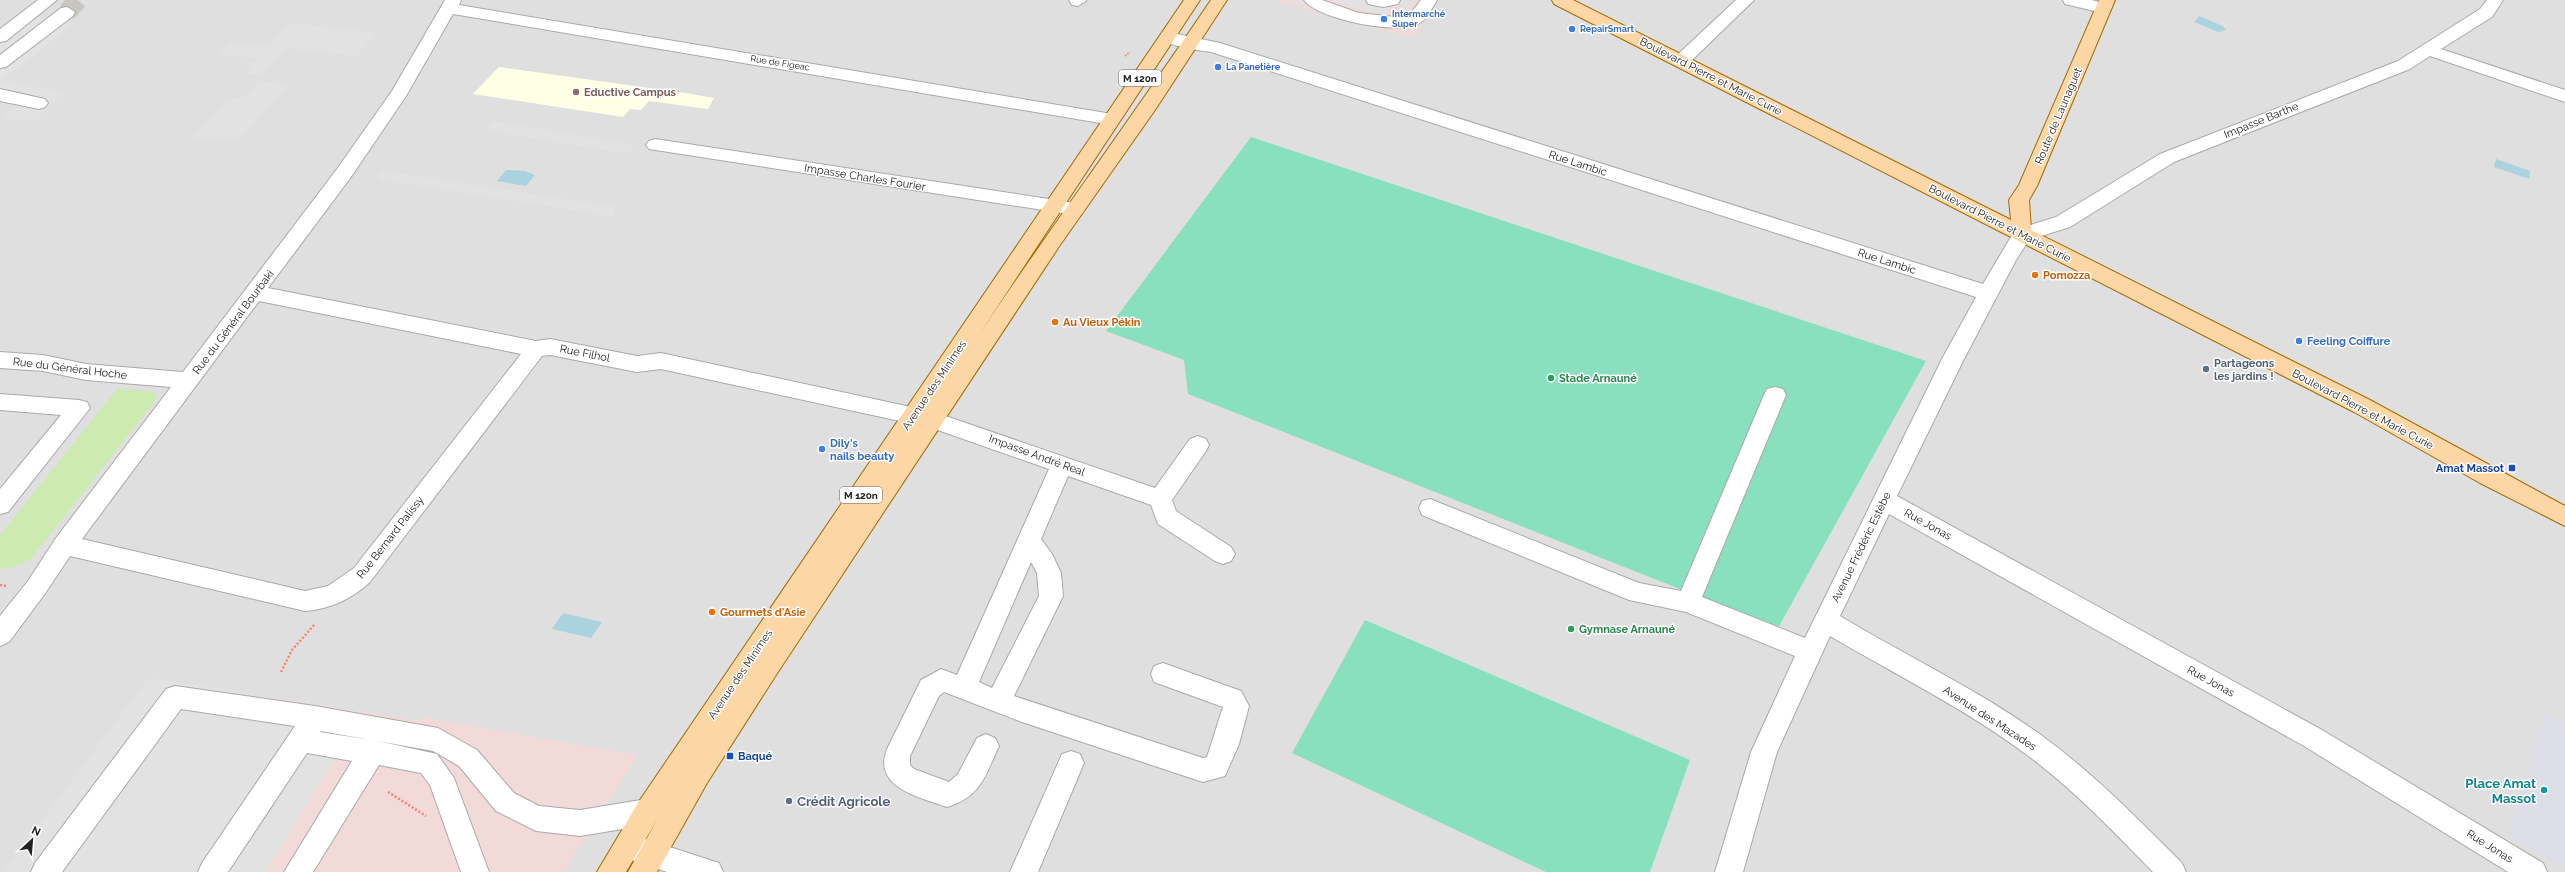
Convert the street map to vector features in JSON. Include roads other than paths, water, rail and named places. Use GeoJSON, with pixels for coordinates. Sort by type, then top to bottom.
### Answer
{"type":"FeatureCollection","features":[{"type":"Feature","properties":{"kind":"main road","name":"Avenue des Minimes"},"geometry":{"type":"LineString","coordinates":[[647,863],[713,750],[924,417],[1053,205],[1192,0]]}},
{"type":"Feature","properties":{"kind":"main road","name":"Avenue des Minimes"},"geometry":{"type":"LineString","coordinates":[[611,872],[647,812],[924,417],[1075,209],[1191,43],[1219,0]]}},
{"type":"Feature","properties":{"kind":"main road","name":"Boulevard Pierre et Marie Curie"},"geometry":{"type":"LineString","coordinates":[[1560,0],[2362,406],[2488,477],[2565,517]]}},
{"type":"Feature","properties":{"kind":"main road","name":"Route de Launaguet"},"geometry":{"type":"LineString","coordinates":[[2022,234],[2019,200],[2028,186],[2105,4]]}},
{"type":"Feature","properties":{"kind":"street"},"geometry":{"type":"LineString","coordinates":[[0,37],[49,0]]}},
{"type":"Feature","properties":{"kind":"street"},"geometry":{"type":"LineString","coordinates":[[1312,0],[1326,8],[1383,24],[1397,25],[1411,22],[1429,0]]}},
{"type":"Feature","properties":{"kind":"street"},"geometry":{"type":"LineString","coordinates":[[1374,0],[1383,2],[1392,0]]}},
{"type":"Feature","properties":{"kind":"street"},"geometry":{"type":"LineString","coordinates":[[1681,61],[1746,0]]}},
{"type":"Feature","properties":{"kind":"street"},"geometry":{"type":"LineString","coordinates":[[2071,0],[2105,4]]}},
{"type":"Feature","properties":{"kind":"street","name":"Impasse Barthe"},"geometry":{"type":"LineString","coordinates":[[2022,234],[2064,222],[2167,158],[2404,65],[2486,13],[2495,0]]}},
{"type":"Feature","properties":{"kind":"street","name":"Rue de Figeac"},"geometry":{"type":"LineString","coordinates":[[450,4],[1112,118]]}},
{"type":"Feature","properties":{"kind":"street","name":"Rue du Général Bourbaki"},"geometry":{"type":"LineString","coordinates":[[0,635],[36,588],[64,545],[255,293],[400,92],[450,4]]}},
{"type":"Feature","properties":{"kind":"street"},"geometry":{"type":"LineString","coordinates":[[0,63],[67,12]]}},
{"type":"Feature","properties":{"kind":"street","name":"Rue Lambic"},"geometry":{"type":"LineString","coordinates":[[1168,37],[1214,47],[1988,293]]}},
{"type":"Feature","properties":{"kind":"street"},"geometry":{"type":"LineString","coordinates":[[2428,50],[2565,96]]}},
{"type":"Feature","properties":{"kind":"street"},"geometry":{"type":"LineString","coordinates":[[0,95],[39,103]]}},
{"type":"Feature","properties":{"kind":"street","name":"Impasse Charles Fourier"},"geometry":{"type":"LineString","coordinates":[[656,145],[1075,209]]}},
{"type":"Feature","properties":{"kind":"street","name":"Avenue Frédéric Estèbe"},"geometry":{"type":"LineString","coordinates":[[1729,872],[1764,752],[1810,651],[1988,293],[2007,257],[2022,234]]}},
{"type":"Feature","properties":{"kind":"street","name":"Rue Filhol"},"geometry":{"type":"LineString","coordinates":[[255,293],[536,349],[550,347],[637,364],[661,361],[924,417]]}},
{"type":"Feature","properties":{"kind":"street","name":"Rue Bernard Palissy"},"geometry":{"type":"LineString","coordinates":[[64,545],[305,602],[332,596],[342,592],[362,575],[536,349]]}},
{"type":"Feature","properties":{"kind":"street","name":"Rue du Général Hoche"},"geometry":{"type":"LineString","coordinates":[[0,360],[43,362],[86,372],[189,380]]}},
{"type":"Feature","properties":{"kind":"street"},"geometry":{"type":"LineString","coordinates":[[1688,602],[1776,395]]}},
{"type":"Feature","properties":{"kind":"street"},"geometry":{"type":"LineString","coordinates":[[0,402],[79,408],[0,505]]}},
{"type":"Feature","properties":{"kind":"street","name":"Impasse André Real"},"geometry":{"type":"LineString","coordinates":[[924,417],[1160,499]]}},
{"type":"Feature","properties":{"kind":"street"},"geometry":{"type":"LineString","coordinates":[[1198,445],[1160,499],[1166,517],[1223,554]]}},
{"type":"Feature","properties":{"kind":"street"},"geometry":{"type":"LineString","coordinates":[[964,688],[1062,464]]}},
{"type":"Feature","properties":{"kind":"street","name":"Rue Jonas"},"geometry":{"type":"LineString","coordinates":[[1884,500],[2313,738],[2533,872]]}},
{"type":"Feature","properties":{"kind":"street"},"geometry":{"type":"LineString","coordinates":[[1430,508],[1637,593],[1688,602],[1810,651]]}},
{"type":"Feature","properties":{"kind":"street"},"geometry":{"type":"LineString","coordinates":[[998,702],[1051,596],[1052,579],[1048,566],[1029,542]]}},
{"type":"Feature","properties":{"kind":"street","name":"Avenue des Mazades"},"geometry":{"type":"LineString","coordinates":[[1825,620],[2014,732],[2063,768],[2114,813],[2172,872]]}},
{"type":"Feature","properties":{"kind":"street"},"geometry":{"type":"LineString","coordinates":[[986,746],[967,783],[957,792],[947,795],[905,778],[897,769],[897,756],[930,688],[941,680],[998,702],[1203,770],[1216,767],[1226,744],[1236,706],[1232,699],[1163,674]]}},
{"type":"Feature","properties":{"kind":"street"},"geometry":{"type":"LineString","coordinates":[[45,872],[175,697],[316,718],[438,740],[468,758],[505,802],[536,818],[580,823],[647,812]]}},
{"type":"Feature","properties":{"kind":"street"},"geometry":{"type":"LineString","coordinates":[[212,872],[316,718]]}},
{"type":"Feature","properties":{"kind":"street"},"geometry":{"type":"LineString","coordinates":[[301,740],[373,751],[428,762],[440,778],[475,872]]}},
{"type":"Feature","properties":{"kind":"street"},"geometry":{"type":"LineString","coordinates":[[298,872],[373,751]]}},
{"type":"Feature","properties":{"kind":"street"},"geometry":{"type":"LineString","coordinates":[[1024,872],[1071,763]]}},
{"type":"Feature","properties":{"kind":"street"},"geometry":{"type":"LineString","coordinates":[[626,846],[647,863],[709,872]]}},
{"type":"Feature","properties":{"kind":"water"},"geometry":{"type":"Polygon","coordinates":[[[2199,16],[2223,26],[2226,30],[2218,32],[2194,22],[2199,16]]]}},
{"type":"Feature","properties":{"kind":"water"},"geometry":{"type":"Polygon","coordinates":[[[2496,159],[2530,171],[2529,179],[2494,167],[2496,159]]]}},
{"type":"Feature","properties":{"kind":"water"},"geometry":{"type":"Polygon","coordinates":[[[506,170],[525,171],[535,175],[526,186],[497,181],[506,170]]]}},
{"type":"Feature","properties":{"kind":"water"},"geometry":{"type":"Polygon","coordinates":[[[563,613],[602,622],[591,638],[552,629],[563,613]]]}},
{"type":"Feature","properties":{"kind":"tunnel"},"geometry":{"type":"LineString","coordinates":[[67,12],[78,0]]}},
{"type":"Feature","properties":{"kind":"place","name":"Intermarché Super"},"geometry":{"type":"Point","coordinates":[1384,19]}},
{"type":"Feature","properties":{"kind":"place","name":"RepairSmart"},"geometry":{"type":"Point","coordinates":[1572,29]}},
{"type":"Feature","properties":{"kind":"place","name":"La Panetière"},"geometry":{"type":"Point","coordinates":[1218,67]}},
{"type":"Feature","properties":{"kind":"place","name":"Eductive Campus"},"geometry":{"type":"Point","coordinates":[576,92]}},
{"type":"Feature","properties":{"kind":"place","name":"Pomozza"},"geometry":{"type":"Point","coordinates":[2035,275]}},
{"type":"Feature","properties":{"kind":"place","name":"Au Vieux Pékin"},"geometry":{"type":"Point","coordinates":[1055,322]}},
{"type":"Feature","properties":{"kind":"place","name":"Feeling Coiffure"},"geometry":{"type":"Point","coordinates":[2299,341]}},
{"type":"Feature","properties":{"kind":"place","name":"Partageons les jardins !"},"geometry":{"type":"Point","coordinates":[2206,369]}},
{"type":"Feature","properties":{"kind":"place","name":"Stade Arnauné"},"geometry":{"type":"Point","coordinates":[1551,378]}},
{"type":"Feature","properties":{"kind":"place","name":"Dily's nails beauty"},"geometry":{"type":"Point","coordinates":[822,449]}},
{"type":"Feature","properties":{"kind":"place","name":"Amat Massot"},"geometry":{"type":"Point","coordinates":[2512,468]}},
{"type":"Feature","properties":{"kind":"place","name":"Gourmets d'Asie"},"geometry":{"type":"Point","coordinates":[712,612]}},
{"type":"Feature","properties":{"kind":"place","name":"Gymnase Arnauné"},"geometry":{"type":"Point","coordinates":[1571,629]}},
{"type":"Feature","properties":{"kind":"place","name":"Baqué"},"geometry":{"type":"Point","coordinates":[730,756]}},
{"type":"Feature","properties":{"kind":"place","name":"Place Amat Massot"},"geometry":{"type":"Point","coordinates":[2544,790]}},
{"type":"Feature","properties":{"kind":"place","name":"Crédit Agricole"},"geometry":{"type":"Point","coordinates":[789,801]}}]}
